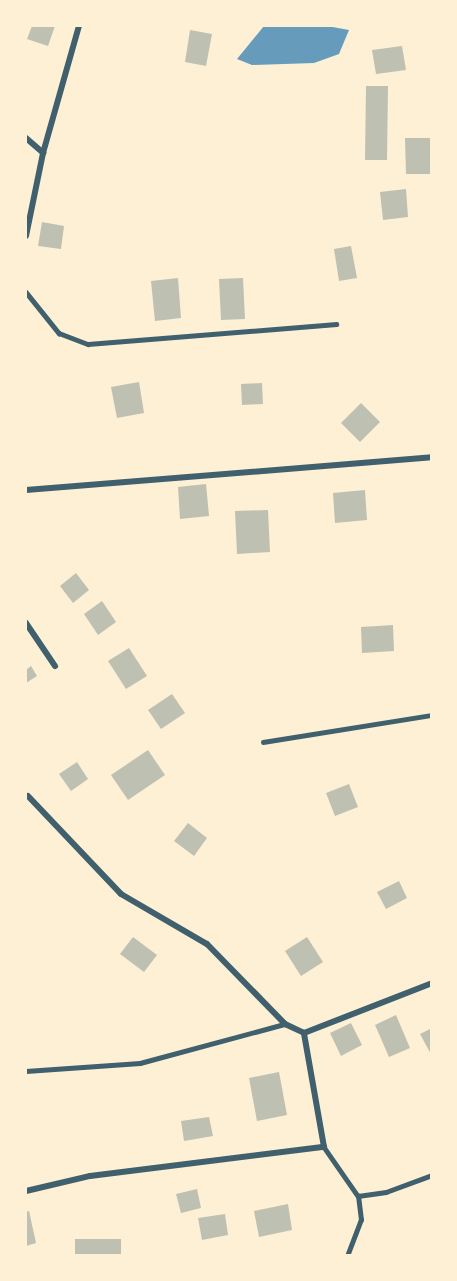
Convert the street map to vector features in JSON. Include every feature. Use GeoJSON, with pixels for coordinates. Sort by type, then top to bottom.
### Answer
{"type":"FeatureCollection","features":[{"type":"Feature","properties":{"kind":"street"},"geometry":{"type":"LineString","coordinates":[[26,236],[43,153],[79,26]]}},
{"type":"Feature","properties":{"kind":"street"},"geometry":{"type":"LineString","coordinates":[[26,138],[43,153]]}},
{"type":"Feature","properties":{"kind":"street"},"geometry":{"type":"LineString","coordinates":[[26,490],[432,457]]}},
{"type":"Feature","properties":{"kind":"street"},"geometry":{"type":"LineString","coordinates":[[26,623],[55,666]]}},
{"type":"Feature","properties":{"kind":"street"},"geometry":{"type":"LineString","coordinates":[[28,796],[121,894],[207,944],[285,1024],[304,1033],[432,983]]}},
{"type":"Feature","properties":{"kind":"street"},"geometry":{"type":"LineString","coordinates":[[26,1191],[90,1176],[324,1147],[304,1033]]}},
{"type":"Feature","properties":{"kind":"lane"},"geometry":{"type":"LineString","coordinates":[[26,292],[59,333],[88,344],[336,324]]}},
{"type":"Feature","properties":{"kind":"lane"},"geometry":{"type":"LineString","coordinates":[[263,742],[432,715]]}},
{"type":"Feature","properties":{"kind":"lane"},"geometry":{"type":"LineString","coordinates":[[26,1071],[140,1063],[285,1024]]}},
{"type":"Feature","properties":{"kind":"lane"},"geometry":{"type":"LineString","coordinates":[[324,1147],[358,1196],[361,1220],[347,1256]]}},
{"type":"Feature","properties":{"kind":"lane"},"geometry":{"type":"LineString","coordinates":[[358,1196],[386,1192],[432,1175]]}},
{"type":"Feature","properties":{"kind":"water"},"geometry":{"type":"Polygon","coordinates":[[[264,26],[327,26],[349,30],[339,54],[314,63],[252,65],[237,59],[264,26]]]}},
{"type":"Feature","properties":{"kind":"building"},"geometry":{"type":"Polygon","coordinates":[[[32,26],[55,26],[48,46],[27,39],[32,26]]]}},
{"type":"Feature","properties":{"kind":"building"},"geometry":{"type":"Polygon","coordinates":[[[190,30],[212,34],[206,66],[185,62],[190,30]]]}},
{"type":"Feature","properties":{"kind":"building"},"geometry":{"type":"Polygon","coordinates":[[[402,46],[406,70],[376,74],[372,50],[402,46]]]}},
{"type":"Feature","properties":{"kind":"building"},"geometry":{"type":"Polygon","coordinates":[[[366,86],[388,86],[387,160],[365,160],[366,86]]]}},
{"type":"Feature","properties":{"kind":"building"},"geometry":{"type":"Polygon","coordinates":[[[405,138],[431,138],[431,174],[406,174],[405,138]]]}},
{"type":"Feature","properties":{"kind":"building"},"geometry":{"type":"Polygon","coordinates":[[[406,189],[408,217],[383,220],[380,192],[406,189]]]}},
{"type":"Feature","properties":{"kind":"building"},"geometry":{"type":"Polygon","coordinates":[[[42,222],[64,226],[61,249],[38,246],[42,222]]]}},
{"type":"Feature","properties":{"kind":"building"},"geometry":{"type":"Polygon","coordinates":[[[351,246],[357,278],[339,281],[334,249],[351,246]]]}},
{"type":"Feature","properties":{"kind":"building"},"geometry":{"type":"Polygon","coordinates":[[[178,278],[181,318],[155,321],[151,281],[178,278]]]}},
{"type":"Feature","properties":{"kind":"building"},"geometry":{"type":"Polygon","coordinates":[[[243,278],[245,319],[221,320],[219,279],[243,278]]]}},
{"type":"Feature","properties":{"kind":"building"},"geometry":{"type":"Polygon","coordinates":[[[139,382],[144,413],[117,418],[111,387],[139,382]]]}},
{"type":"Feature","properties":{"kind":"building"},"geometry":{"type":"Polygon","coordinates":[[[262,383],[263,404],[242,405],[241,384],[262,383]]]}},
{"type":"Feature","properties":{"kind":"building"},"geometry":{"type":"Polygon","coordinates":[[[361,403],[380,422],[360,442],[341,423],[361,403]]]}},
{"type":"Feature","properties":{"kind":"building"},"geometry":{"type":"Polygon","coordinates":[[[206,484],[209,516],[180,519],[178,487],[206,484]]]}},
{"type":"Feature","properties":{"kind":"building"},"geometry":{"type":"Polygon","coordinates":[[[365,490],[367,520],[335,523],[333,493],[365,490]]]}},
{"type":"Feature","properties":{"kind":"building"},"geometry":{"type":"Polygon","coordinates":[[[268,510],[270,552],[237,554],[235,511],[268,510]]]}},
{"type":"Feature","properties":{"kind":"building"},"geometry":{"type":"Polygon","coordinates":[[[76,573],[89,590],[73,603],[60,586],[76,573]]]}},
{"type":"Feature","properties":{"kind":"building"},"geometry":{"type":"Polygon","coordinates":[[[102,601],[116,622],[98,635],[84,614],[102,601]]]}},
{"type":"Feature","properties":{"kind":"building"},"geometry":{"type":"Polygon","coordinates":[[[393,625],[394,651],[362,653],[361,627],[393,625]]]}},
{"type":"Feature","properties":{"kind":"building"},"geometry":{"type":"Polygon","coordinates":[[[129,648],[147,676],[126,689],[108,661],[129,648]]]}},
{"type":"Feature","properties":{"kind":"building"},"geometry":{"type":"Polygon","coordinates":[[[31,666],[37,676],[26,683],[26,670],[31,666]]]}},
{"type":"Feature","properties":{"kind":"building"},"geometry":{"type":"Polygon","coordinates":[[[172,694],[185,713],[161,729],[148,710],[172,694]]]}},
{"type":"Feature","properties":{"kind":"building"},"geometry":{"type":"Polygon","coordinates":[[[148,750],[165,775],[128,800],[111,775],[148,750]]]}},
{"type":"Feature","properties":{"kind":"building"},"geometry":{"type":"Polygon","coordinates":[[[77,762],[88,779],[71,791],[59,774],[77,762]]]}},
{"type":"Feature","properties":{"kind":"building"},"geometry":{"type":"Polygon","coordinates":[[[349,784],[358,807],[335,816],[326,793],[349,784]]]}},
{"type":"Feature","properties":{"kind":"building"},"geometry":{"type":"Polygon","coordinates":[[[188,823],[207,838],[194,856],[174,841],[188,823]]]}},
{"type":"Feature","properties":{"kind":"building"},"geometry":{"type":"Polygon","coordinates":[[[399,881],[407,898],[386,909],[377,892],[399,881]]]}},
{"type":"Feature","properties":{"kind":"building"},"geometry":{"type":"Polygon","coordinates":[[[133,937],[157,955],[144,972],[120,954],[133,937]]]}},
{"type":"Feature","properties":{"kind":"building"},"geometry":{"type":"Polygon","coordinates":[[[307,937],[323,962],[301,976],[285,951],[307,937]]]}},
{"type":"Feature","properties":{"kind":"building"},"geometry":{"type":"Polygon","coordinates":[[[396,1015],[410,1048],[389,1057],[375,1025],[396,1015]]]}},
{"type":"Feature","properties":{"kind":"building"},"geometry":{"type":"Polygon","coordinates":[[[351,1023],[362,1045],[341,1056],[330,1033],[351,1023]]]}},
{"type":"Feature","properties":{"kind":"building"},"geometry":{"type":"Polygon","coordinates":[[[432,1028],[432,1056],[420,1034],[432,1028]]]}},
{"type":"Feature","properties":{"kind":"building"},"geometry":{"type":"Polygon","coordinates":[[[279,1072],[287,1115],[257,1121],[249,1078],[279,1072]]]}},
{"type":"Feature","properties":{"kind":"building"},"geometry":{"type":"Polygon","coordinates":[[[209,1117],[213,1136],[184,1141],[181,1121],[209,1117]]]}},
{"type":"Feature","properties":{"kind":"building"},"geometry":{"type":"Polygon","coordinates":[[[197,1189],[201,1208],[181,1213],[176,1194],[197,1189]]]}},
{"type":"Feature","properties":{"kind":"building"},"geometry":{"type":"Polygon","coordinates":[[[288,1204],[292,1230],[259,1237],[254,1211],[288,1204]]]}},
{"type":"Feature","properties":{"kind":"building"},"geometry":{"type":"Polygon","coordinates":[[[29,1211],[36,1243],[26,1246],[26,1212],[29,1211]]]}},
{"type":"Feature","properties":{"kind":"building"},"geometry":{"type":"Polygon","coordinates":[[[225,1214],[228,1235],[202,1240],[198,1218],[225,1214]]]}},
{"type":"Feature","properties":{"kind":"building"},"geometry":{"type":"Polygon","coordinates":[[[75,1239],[121,1239],[121,1256],[75,1256],[75,1239]]]}}]}
